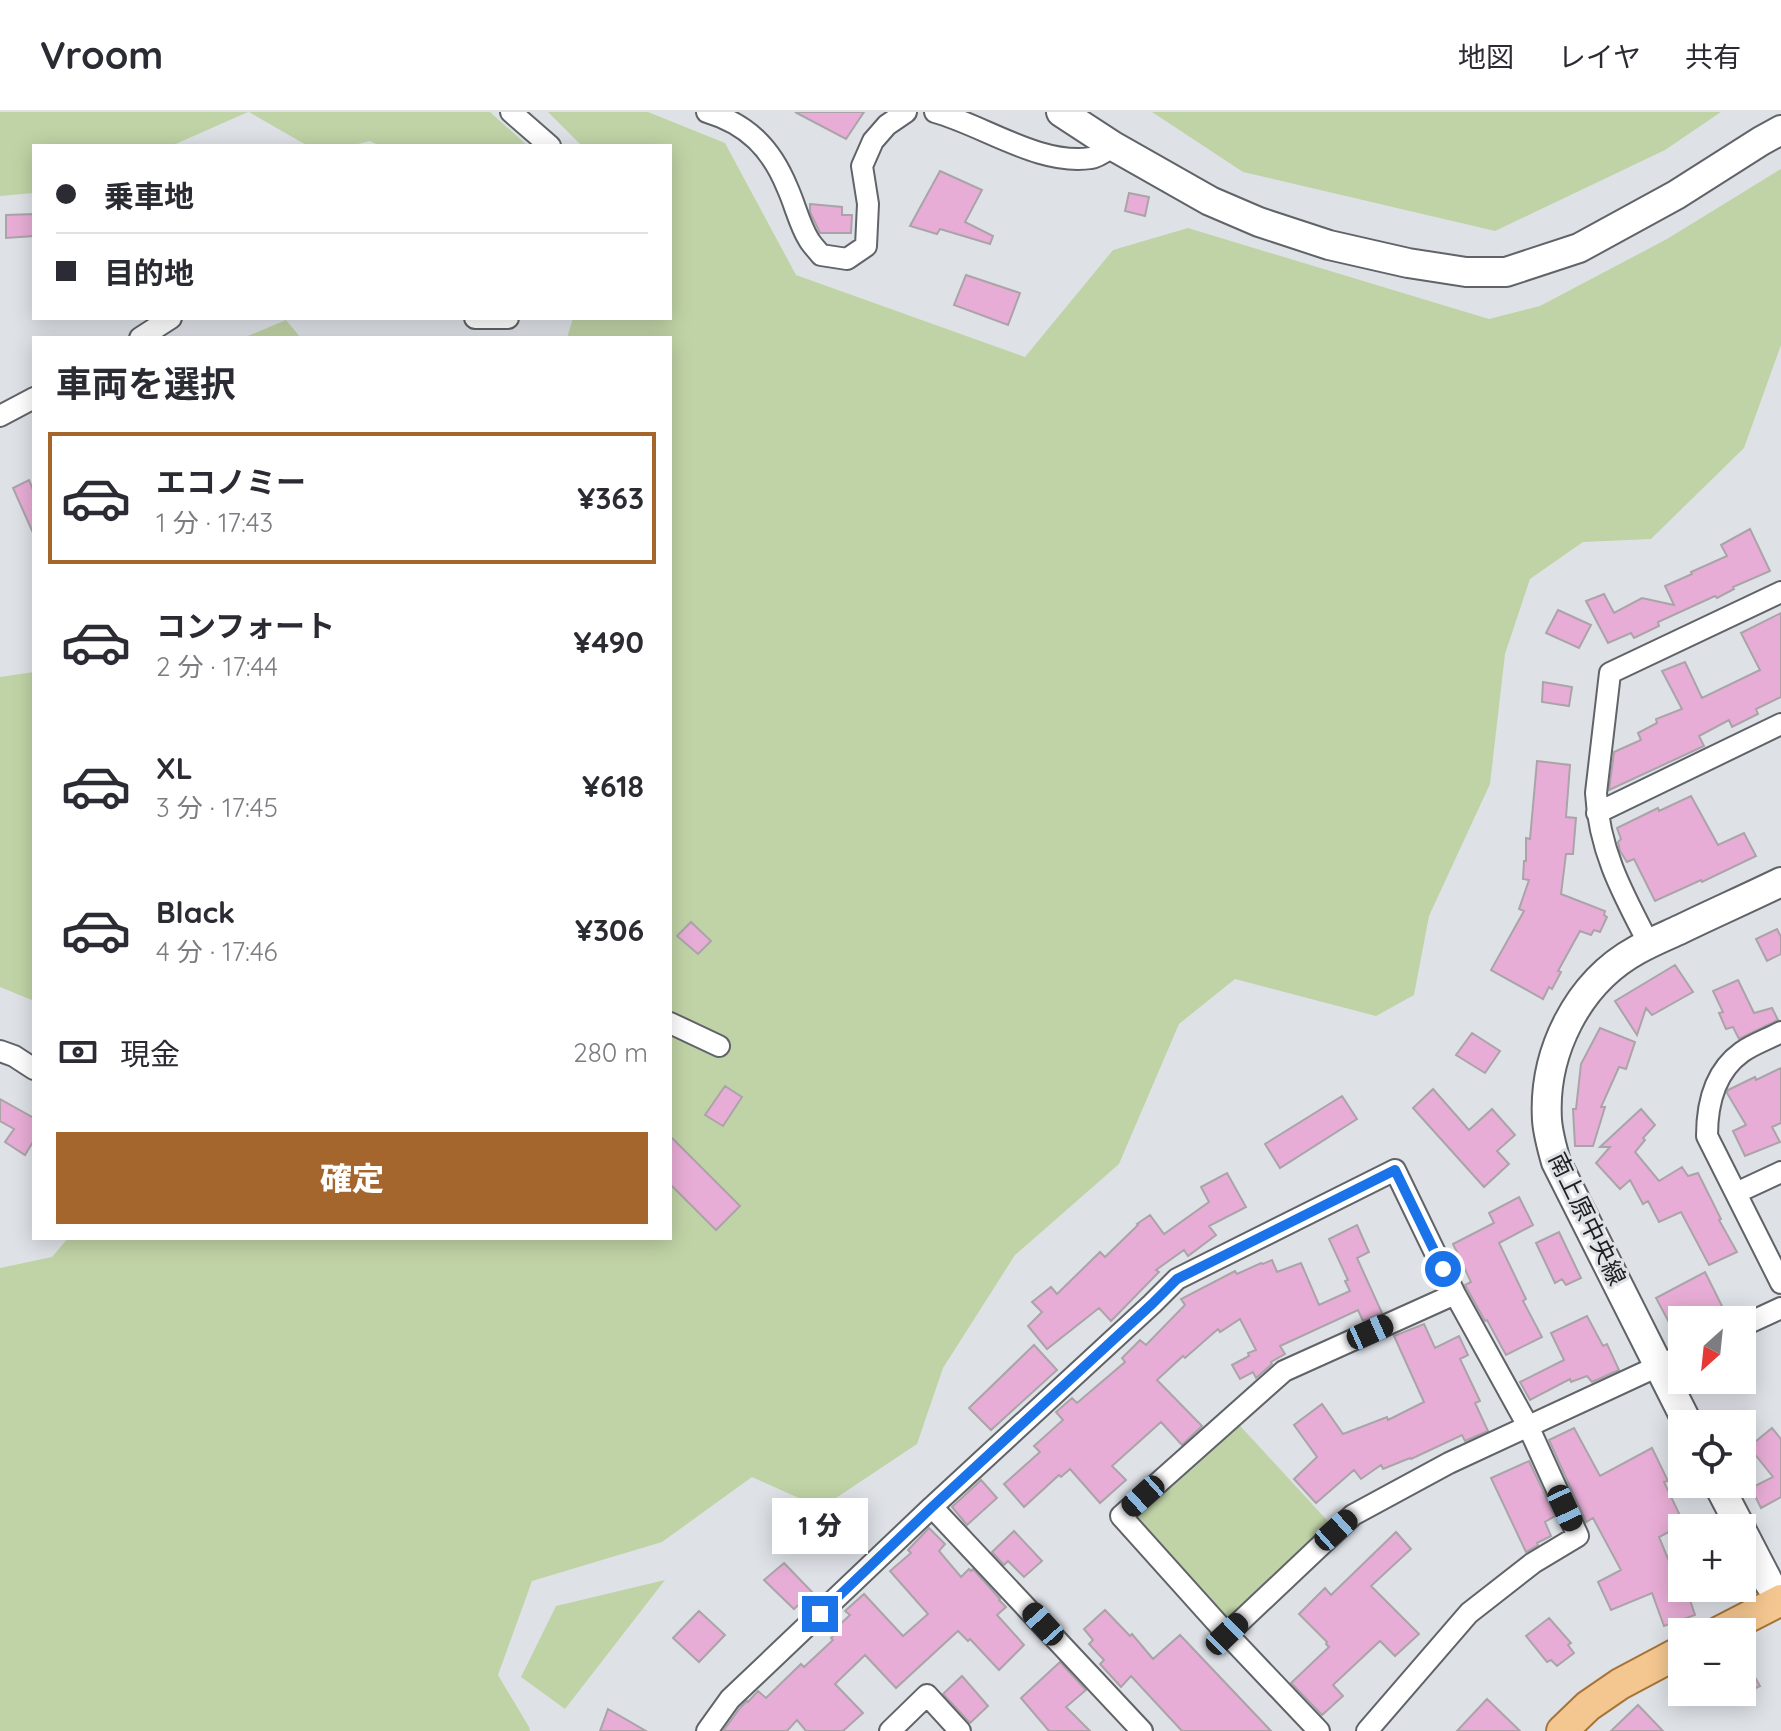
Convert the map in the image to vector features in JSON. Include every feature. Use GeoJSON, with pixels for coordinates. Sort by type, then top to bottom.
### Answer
{"type":"FeatureCollection","features":[{"type":"Feature","properties":{"kind":"main road"},"geometry":{"type":"LineString","coordinates":[[1746,1618],[1781,1600]]}},
{"type":"Feature","properties":{"kind":"main road"},"geometry":{"type":"LineString","coordinates":[[1562,1731],[1588,1706],[1620,1684],[1668,1658]]}},
{"type":"Feature","properties":{"kind":"street"},"geometry":{"type":"LineString","coordinates":[[511,112],[548,144]]}},
{"type":"Feature","properties":{"kind":"street"},"geometry":{"type":"LineString","coordinates":[[707,112],[745,128],[764,147],[786,182],[809,240],[821,255],[847,259],[866,246],[868,204],[862,166],[873,141],[887,125],[906,112]]}},
{"type":"Feature","properties":{"kind":"street"},"geometry":{"type":"LineString","coordinates":[[935,112],[1031,150],[1062,157],[1094,158],[1113,146]]}},
{"type":"Feature","properties":{"kind":"street"},"geometry":{"type":"LineString","coordinates":[[1061,112],[1113,146],[1210,201],[1259,222],[1329,245],[1466,272],[1506,272],[1579,248],[1676,195],[1781,130]]}},
{"type":"Feature","properties":{"kind":"street"},"geometry":{"type":"LineString","coordinates":[[143,336],[168,320]]}},
{"type":"Feature","properties":{"kind":"street"},"geometry":{"type":"LineString","coordinates":[[0,416],[32,399]]}},
{"type":"Feature","properties":{"kind":"street"},"geometry":{"type":"LineString","coordinates":[[1649,944],[1615,878],[1597,813],[1596,793],[1610,673],[1781,592]]}},
{"type":"Feature","properties":{"kind":"street"},"geometry":{"type":"LineString","coordinates":[[1597,813],[1781,724]]}},
{"type":"Feature","properties":{"kind":"street","name":"南上原中央線"},"geometry":{"type":"LineString","coordinates":[[1668,1358],[1556,1162],[1547,1122],[1552,1061],[1572,1016],[1609,970],[1636,950],[1781,882]]}},
{"type":"Feature","properties":{"kind":"street"},"geometry":{"type":"LineString","coordinates":[[672,1024],[719,1046]]}},
{"type":"Feature","properties":{"kind":"street"},"geometry":{"type":"LineString","coordinates":[[1781,1032],[1743,1051],[1729,1063],[1711,1095],[1707,1112],[1707,1136],[1781,1283]]}},
{"type":"Feature","properties":{"kind":"street"},"geometry":{"type":"LineString","coordinates":[[0,1051],[32,1068]]}},
{"type":"Feature","properties":{"kind":"street"},"geometry":{"type":"LineString","coordinates":[[707,1731],[730,1699],[1177,1279],[1395,1170],[1455,1294],[1528,1426],[1578,1536],[1533,1563],[1469,1613],[1367,1731]]}},
{"type":"Feature","properties":{"kind":"street"},"geometry":{"type":"LineString","coordinates":[[1736,1193],[1781,1172]]}},
{"type":"Feature","properties":{"kind":"street"},"geometry":{"type":"LineString","coordinates":[[1319,1731],[1121,1516],[1284,1371],[1455,1294]]}},
{"type":"Feature","properties":{"kind":"street"},"geometry":{"type":"LineString","coordinates":[[1756,1320],[1781,1308]]}},
{"type":"Feature","properties":{"kind":"street"},"geometry":{"type":"LineString","coordinates":[[1227,1634],[1353,1515],[1449,1463],[1668,1362]]}},
{"type":"Feature","properties":{"kind":"street"},"geometry":{"type":"LineString","coordinates":[[932,1507],[1142,1731]]}},
{"type":"Feature","properties":{"kind":"street"},"geometry":{"type":"LineString","coordinates":[[1756,1558],[1781,1600]]}},
{"type":"Feature","properties":{"kind":"street"},"geometry":{"type":"LineString","coordinates":[[890,1731],[927,1695],[960,1731]]}},
{"type":"Feature","properties":{"kind":"green space"},"geometry":{"type":"Polygon","coordinates":[[[0,112],[248,112],[176,144],[32,144],[32,193],[0,196],[0,112]]]}},
{"type":"Feature","properties":{"kind":"green space"},"geometry":{"type":"Polygon","coordinates":[[[249,112],[490,112],[526,144],[376,144],[370,141],[358,144],[305,144],[249,112]]]}},
{"type":"Feature","properties":{"kind":"green space"},"geometry":{"type":"Polygon","coordinates":[[[548,112],[648,112],[725,143],[796,275],[1025,357],[1113,250],[1188,228],[1489,319],[1540,306],[1667,239],[1781,169],[1781,345],[1744,448],[1651,539],[1583,542],[1530,579],[1505,654],[1490,784],[1429,916],[1414,995],[1376,1016],[1235,979],[1179,1024],[1119,1164],[1015,1255],[943,1368],[917,1444],[821,1508],[752,1477],[662,1542],[532,1581],[498,1675],[530,1731],[0,1731],[0,1268],[52,1257],[66,1240],[672,1240],[672,336],[568,336],[572,320],[672,320],[672,144],[580,144],[548,112]]]}},
{"type":"Feature","properties":{"kind":"green space"},"geometry":{"type":"Polygon","coordinates":[[[1152,112],[1721,112],[1665,150],[1495,231],[1243,172],[1152,112]]]}},
{"type":"Feature","properties":{"kind":"green space"},"geometry":{"type":"Polygon","coordinates":[[[286,320],[299,336],[248,336],[286,320]]]}},
{"type":"Feature","properties":{"kind":"green space"},"geometry":{"type":"Polygon","coordinates":[[[32,672],[32,1000],[0,987],[0,677],[32,672]]]}},
{"type":"Feature","properties":{"kind":"green space"},"geometry":{"type":"Polygon","coordinates":[[[1232,1417],[1336,1530],[1227,1634],[1121,1516],[1232,1417]]]}},
{"type":"Feature","properties":{"kind":"green space"},"geometry":{"type":"Polygon","coordinates":[[[665,1580],[565,1709],[521,1677],[556,1606],[665,1580]]]}},
{"type":"Feature","properties":{"kind":"building"},"geometry":{"type":"Polygon","coordinates":[[[795,112],[864,112],[846,139],[795,112]]]}},
{"type":"Feature","properties":{"kind":"building"},"geometry":{"type":"Polygon","coordinates":[[[940,171],[982,190],[965,222],[993,236],[990,244],[940,229],[937,234],[910,226],[940,171]]]}},
{"type":"Feature","properties":{"kind":"building"},"geometry":{"type":"Polygon","coordinates":[[[1129,193],[1149,197],[1145,216],[1125,211],[1129,193]]]}},
{"type":"Feature","properties":{"kind":"building"},"geometry":{"type":"Polygon","coordinates":[[[810,204],[842,207],[842,215],[852,215],[851,233],[820,233],[810,212],[810,204]]]}},
{"type":"Feature","properties":{"kind":"building"},"geometry":{"type":"Polygon","coordinates":[[[32,214],[32,236],[6,238],[6,215],[32,214]]]}},
{"type":"Feature","properties":{"kind":"building"},"geometry":{"type":"Polygon","coordinates":[[[966,275],[1020,293],[1008,325],[954,305],[966,275]]]}},
{"type":"Feature","properties":{"kind":"building"},"geometry":{"type":"Polygon","coordinates":[[[29,480],[32,487],[32,531],[13,488],[29,480]]]}},
{"type":"Feature","properties":{"kind":"building"},"geometry":{"type":"Polygon","coordinates":[[[1750,529],[1770,571],[1733,587],[1717,598],[1715,596],[1658,622],[1659,626],[1634,638],[1631,633],[1608,643],[1586,601],[1604,594],[1614,613],[1642,598],[1674,605],[1665,586],[1727,556],[1721,545],[1750,529]]]}},
{"type":"Feature","properties":{"kind":"building"},"geometry":{"type":"Polygon","coordinates":[[[1558,610],[1591,625],[1579,648],[1546,633],[1558,610]]]}},
{"type":"Feature","properties":{"kind":"building"},"geometry":{"type":"Polygon","coordinates":[[[1781,613],[1781,697],[1756,709],[1758,714],[1732,727],[1729,720],[1699,736],[1704,746],[1609,790],[1614,752],[1641,740],[1638,733],[1657,723],[1656,719],[1682,709],[1662,671],[1685,662],[1702,698],[1760,670],[1741,633],[1781,613]]]}},
{"type":"Feature","properties":{"kind":"building"},"geometry":{"type":"Polygon","coordinates":[[[1543,682],[1572,687],[1569,706],[1542,702],[1543,682]]]}},
{"type":"Feature","properties":{"kind":"building"},"geometry":{"type":"Polygon","coordinates":[[[1537,761],[1570,765],[1566,817],[1576,818],[1573,854],[1566,854],[1561,894],[1605,911],[1607,917],[1600,932],[1594,930],[1591,935],[1580,931],[1558,971],[1561,972],[1552,989],[1549,987],[1543,999],[1491,970],[1524,911],[1519,909],[1529,880],[1523,879],[1524,861],[1526,838],[1530,839],[1537,761]]]}},
{"type":"Feature","properties":{"kind":"building"},"geometry":{"type":"Polygon","coordinates":[[[1691,796],[1718,845],[1744,833],[1756,856],[1655,901],[1634,859],[1627,862],[1620,851],[1618,842],[1621,839],[1617,828],[1691,796]]]}},
{"type":"Feature","properties":{"kind":"building"},"geometry":{"type":"Polygon","coordinates":[[[691,922],[711,941],[698,954],[677,936],[691,922]]]}},
{"type":"Feature","properties":{"kind":"building"},"geometry":{"type":"Polygon","coordinates":[[[1777,929],[1781,937],[1781,954],[1767,961],[1756,939],[1777,929]]]}},
{"type":"Feature","properties":{"kind":"building"},"geometry":{"type":"Polygon","coordinates":[[[1675,965],[1693,992],[1652,1015],[1646,1008],[1637,1035],[1615,1001],[1675,965]]]}},
{"type":"Feature","properties":{"kind":"building"},"geometry":{"type":"Polygon","coordinates":[[[1738,980],[1754,1013],[1772,1008],[1778,1020],[1739,1039],[1733,1027],[1726,1029],[1719,1013],[1723,1012],[1713,991],[1738,980]]]}},
{"type":"Feature","properties":{"kind":"building"},"geometry":{"type":"Polygon","coordinates":[[[1600,1028],[1635,1042],[1626,1069],[1619,1067],[1601,1107],[1605,1107],[1593,1146],[1575,1146],[1573,1109],[1576,1109],[1581,1064],[1600,1028]]]}},
{"type":"Feature","properties":{"kind":"building"},"geometry":{"type":"Polygon","coordinates":[[[1472,1033],[1500,1051],[1485,1073],[1456,1055],[1472,1033]]]}},
{"type":"Feature","properties":{"kind":"building"},"geometry":{"type":"Polygon","coordinates":[[[1781,1068],[1781,1123],[1772,1127],[1780,1142],[1745,1156],[1733,1131],[1746,1125],[1728,1090],[1781,1068]]]}},
{"type":"Feature","properties":{"kind":"building"},"geometry":{"type":"Polygon","coordinates":[[[725,1086],[742,1097],[723,1126],[705,1115],[725,1086]]]}},
{"type":"Feature","properties":{"kind":"building"},"geometry":{"type":"Polygon","coordinates":[[[1433,1089],[1469,1130],[1492,1109],[1515,1135],[1497,1151],[1509,1164],[1484,1187],[1413,1108],[1433,1089]]]}},
{"type":"Feature","properties":{"kind":"building"},"geometry":{"type":"Polygon","coordinates":[[[1342,1096],[1357,1119],[1280,1168],[1265,1144],[1342,1096]]]}},
{"type":"Feature","properties":{"kind":"building"},"geometry":{"type":"Polygon","coordinates":[[[0,1099],[32,1117],[32,1143],[25,1155],[5,1142],[14,1129],[0,1121],[0,1099]]]}},
{"type":"Feature","properties":{"kind":"building"},"geometry":{"type":"Polygon","coordinates":[[[1641,1109],[1655,1125],[1635,1152],[1659,1181],[1682,1167],[1688,1176],[1698,1173],[1737,1252],[1709,1265],[1681,1212],[1659,1222],[1648,1201],[1643,1204],[1630,1180],[1620,1189],[1596,1163],[1610,1147],[1600,1147],[1641,1109]]]}},
{"type":"Feature","properties":{"kind":"building"},"geometry":{"type":"Polygon","coordinates":[[[672,1138],[740,1206],[716,1230],[672,1186],[672,1138]]]}},
{"type":"Feature","properties":{"kind":"building"},"geometry":{"type":"Polygon","coordinates":[[[1227,1173],[1246,1207],[1209,1226],[1216,1235],[1188,1256],[1184,1250],[1156,1270],[1159,1272],[1111,1321],[1099,1308],[1047,1349],[1028,1326],[1042,1312],[1032,1302],[1051,1287],[1057,1294],[1100,1252],[1105,1257],[1150,1215],[1164,1234],[1209,1202],[1201,1187],[1227,1173]]]}},
{"type":"Feature","properties":{"kind":"building"},"geometry":{"type":"Polygon","coordinates":[[[1519,1197],[1533,1225],[1499,1243],[1542,1337],[1506,1355],[1465,1285],[1471,1282],[1453,1244],[1494,1223],[1489,1213],[1519,1197]]]}},
{"type":"Feature","properties":{"kind":"building"},"geometry":{"type":"Polygon","coordinates":[[[1357,1225],[1369,1252],[1357,1258],[1382,1313],[1363,1321],[1358,1310],[1280,1346],[1285,1354],[1271,1362],[1256,1378],[1253,1372],[1240,1379],[1232,1365],[1256,1350],[1240,1319],[1220,1332],[1218,1329],[1157,1380],[1202,1426],[1182,1445],[1161,1422],[1112,1466],[1126,1480],[1100,1503],[1070,1469],[1024,1507],[1004,1484],[1040,1452],[1034,1446],[1063,1420],[1056,1412],[1072,1398],[1077,1403],[1125,1362],[1122,1358],[1140,1340],[1146,1345],[1185,1305],[1181,1299],[1235,1271],[1237,1274],[1272,1260],[1277,1272],[1301,1263],[1319,1305],[1350,1291],[1329,1239],[1357,1225]]]}},
{"type":"Feature","properties":{"kind":"building"},"geometry":{"type":"Polygon","coordinates":[[[1559,1232],[1581,1278],[1566,1285],[1562,1279],[1555,1283],[1536,1243],[1559,1232]]]}},
{"type":"Feature","properties":{"kind":"building"},"geometry":{"type":"Polygon","coordinates":[[[1705,1272],[1722,1306],[1668,1306],[1668,1320],[1656,1298],[1705,1272]]]}},
{"type":"Feature","properties":{"kind":"building"},"geometry":{"type":"Polygon","coordinates":[[[1587,1316],[1603,1346],[1607,1344],[1619,1370],[1592,1382],[1587,1376],[1571,1382],[1570,1379],[1530,1400],[1520,1382],[1564,1360],[1551,1333],[1587,1316]]]}},
{"type":"Feature","properties":{"kind":"building"},"geometry":{"type":"Polygon","coordinates":[[[1424,1324],[1435,1348],[1459,1336],[1468,1355],[1460,1359],[1480,1401],[1475,1403],[1488,1431],[1465,1441],[1462,1435],[1383,1469],[1381,1465],[1361,1479],[1354,1470],[1316,1503],[1294,1479],[1317,1457],[1294,1425],[1322,1404],[1343,1434],[1387,1417],[1388,1420],[1424,1402],[1394,1336],[1424,1324]]]}},
{"type":"Feature","properties":{"kind":"building"},"geometry":{"type":"Polygon","coordinates":[[[1034,1345],[1057,1370],[991,1430],[969,1408],[1034,1345]]]}},
{"type":"Feature","properties":{"kind":"building"},"geometry":{"type":"Polygon","coordinates":[[[1574,1428],[1600,1476],[1652,1448],[1668,1481],[1664,1482],[1668,1498],[1672,1498],[1679,1514],[1668,1514],[1668,1532],[1659,1537],[1668,1559],[1668,1602],[1691,1602],[1695,1615],[1668,1618],[1668,1625],[1664,1626],[1652,1593],[1611,1610],[1598,1582],[1621,1570],[1593,1518],[1586,1522],[1549,1440],[1574,1428]]]}},
{"type":"Feature","properties":{"kind":"building"},"geometry":{"type":"Polygon","coordinates":[[[1772,1428],[1781,1439],[1781,1497],[1761,1508],[1756,1498],[1756,1486],[1773,1477],[1756,1456],[1756,1441],[1772,1428]]]}},
{"type":"Feature","properties":{"kind":"building"},"geometry":{"type":"Polygon","coordinates":[[[1529,1461],[1555,1516],[1545,1522],[1551,1536],[1526,1552],[1491,1478],[1529,1461]]]}},
{"type":"Feature","properties":{"kind":"building"},"geometry":{"type":"Polygon","coordinates":[[[981,1480],[997,1498],[967,1525],[952,1507],[981,1480]]]}},
{"type":"Feature","properties":{"kind":"building"},"geometry":{"type":"Polygon","coordinates":[[[929,1528],[945,1544],[939,1551],[961,1577],[973,1569],[1006,1607],[997,1615],[1024,1645],[999,1670],[970,1639],[968,1641],[958,1631],[896,1688],[865,1655],[835,1684],[863,1713],[843,1731],[806,1731],[797,1720],[787,1731],[723,1731],[758,1691],[766,1698],[801,1664],[804,1667],[833,1640],[834,1630],[850,1615],[845,1611],[864,1594],[903,1636],[928,1614],[890,1571],[911,1553],[908,1550],[929,1528]]]}},
{"type":"Feature","properties":{"kind":"building"},"geometry":{"type":"Polygon","coordinates":[[[1014,1531],[1042,1561],[1024,1577],[1008,1561],[1004,1565],[992,1552],[1014,1531]]]}},
{"type":"Feature","properties":{"kind":"building"},"geometry":{"type":"Polygon","coordinates":[[[1396,1532],[1411,1549],[1371,1586],[1419,1634],[1395,1656],[1380,1641],[1333,1685],[1343,1696],[1322,1715],[1291,1683],[1329,1647],[1299,1614],[1325,1588],[1331,1595],[1396,1532]]]}},
{"type":"Feature","properties":{"kind":"building"},"geometry":{"type":"Polygon","coordinates":[[[784,1563],[812,1592],[794,1609],[764,1580],[784,1563]]]}},
{"type":"Feature","properties":{"kind":"building"},"geometry":{"type":"Polygon","coordinates":[[[1105,1610],[1130,1636],[1132,1634],[1153,1659],[1180,1635],[1271,1731],[1182,1731],[1131,1676],[1121,1687],[1100,1664],[1104,1660],[1089,1644],[1093,1640],[1084,1629],[1105,1610]]]}},
{"type":"Feature","properties":{"kind":"building"},"geometry":{"type":"Polygon","coordinates":[[[699,1611],[725,1635],[699,1662],[673,1638],[699,1611]]]}},
{"type":"Feature","properties":{"kind":"building"},"geometry":{"type":"Polygon","coordinates":[[[1549,1618],[1571,1643],[1568,1645],[1574,1653],[1557,1666],[1551,1660],[1547,1662],[1526,1636],[1549,1618]]]}},
{"type":"Feature","properties":{"kind":"building"},"geometry":{"type":"Polygon","coordinates":[[[1060,1662],[1086,1690],[1066,1707],[1090,1731],[1049,1731],[1021,1698],[1060,1662]]]}},
{"type":"Feature","properties":{"kind":"building"},"geometry":{"type":"Polygon","coordinates":[[[962,1676],[988,1706],[970,1723],[943,1694],[962,1676]]]}},
{"type":"Feature","properties":{"kind":"building"},"geometry":{"type":"Polygon","coordinates":[[[1487,1699],[1520,1731],[1457,1731],[1487,1699]]]}},
{"type":"Feature","properties":{"kind":"building"},"geometry":{"type":"Polygon","coordinates":[[[1638,1705],[1663,1731],[1611,1731],[1638,1705]]]}},
{"type":"Feature","properties":{"kind":"building"},"geometry":{"type":"Polygon","coordinates":[[[608,1709],[646,1731],[600,1731],[608,1709]]]}},
{"type":"Feature","properties":{"kind":"route"},"geometry":{"type":"LineString","coordinates":[[820,1614],[1177,1279],[1395,1170],[1443,1269]]}}]}
